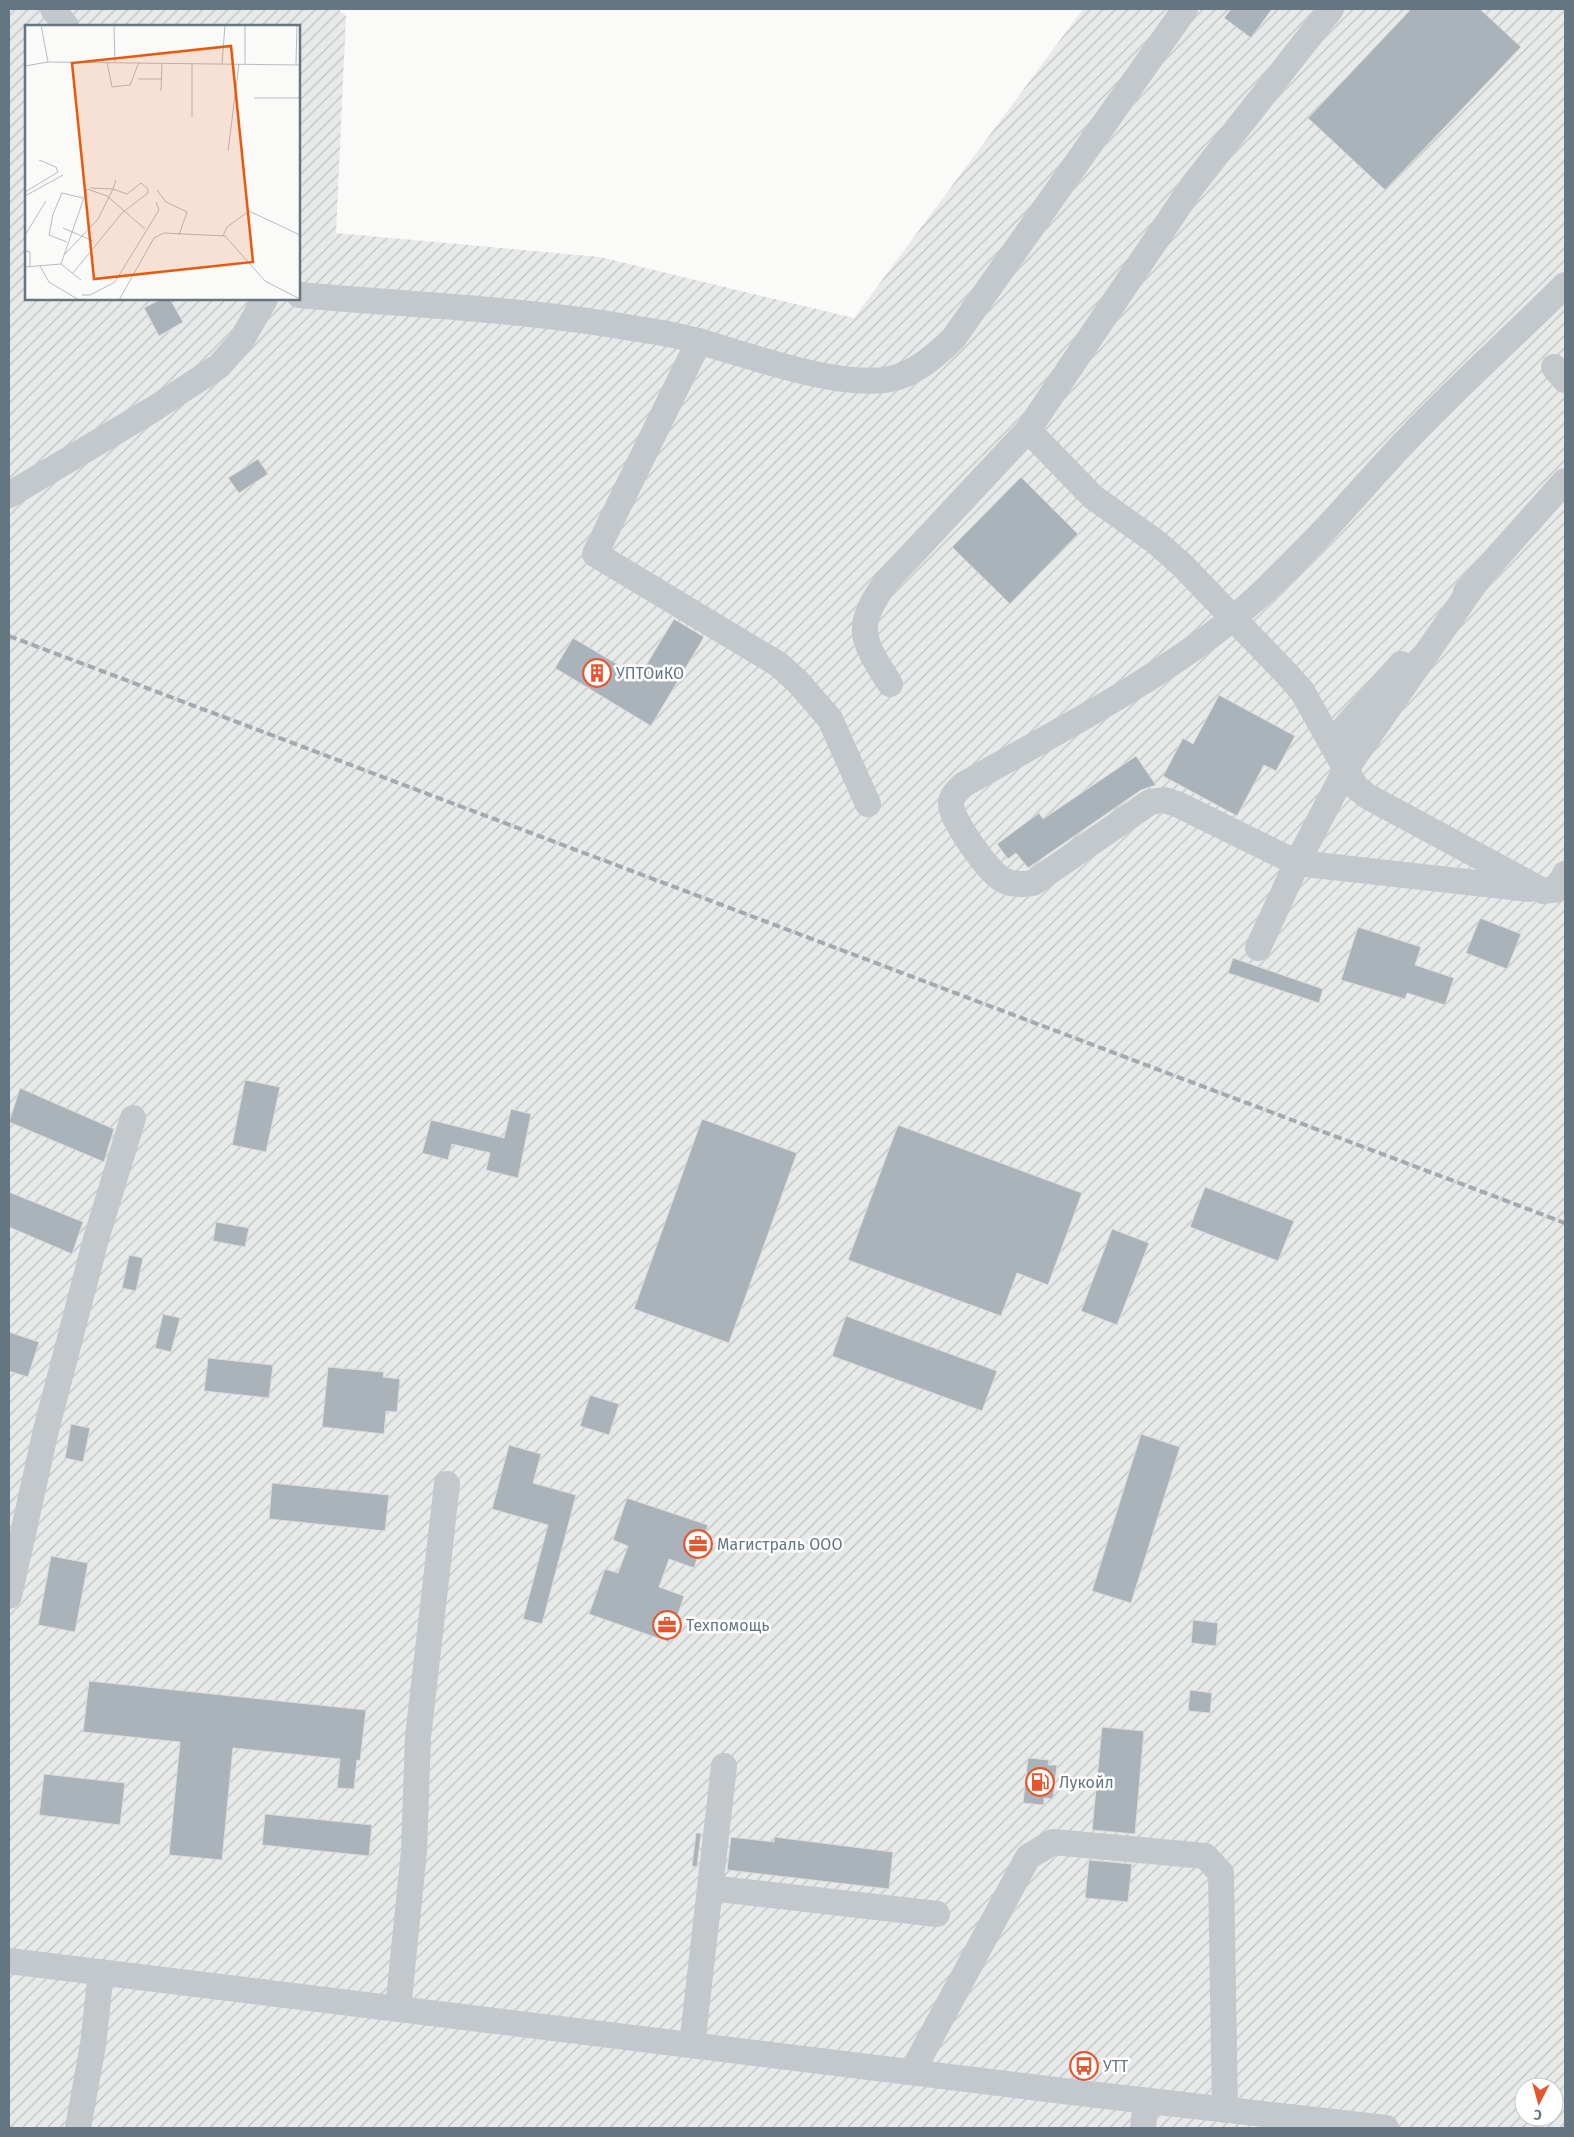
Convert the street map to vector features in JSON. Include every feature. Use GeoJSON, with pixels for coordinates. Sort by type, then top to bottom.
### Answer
{"type":"FeatureCollection","features":[{"type":"Feature","properties":{"kind":"street"},"geometry":{"type":"LineString","coordinates":[[53,9],[65,25]]}},
{"type":"Feature","properties":{"kind":"street"},"geometry":{"type":"LineString","coordinates":[[300,295],[573,319],[699,341],[774,364],[841,378],[890,379],[913,370],[933,358],[953,339],[1185,9]]}},
{"type":"Feature","properties":{"kind":"street"},"geometry":{"type":"LineString","coordinates":[[890,684],[866,645],[864,625],[871,604],[886,582],[1028,430],[1193,184],[1331,9]]}},
{"type":"Feature","properties":{"kind":"street"},"geometry":{"type":"LineString","coordinates":[[1565,285],[1402,445],[1314,542],[1233,618],[1180,658],[1126,692],[963,785],[954,794],[951,806],[959,824],[987,867],[1002,880],[1019,885],[1033,883],[1150,802],[1164,800],[1177,804],[1297,863],[1543,891],[1558,889],[1565,874]]}},
{"type":"Feature","properties":{"kind":"street"},"geometry":{"type":"LineString","coordinates":[[9,494],[152,410],[219,366],[241,342],[264,300]]}},
{"type":"Feature","properties":{"kind":"street"},"geometry":{"type":"LineString","coordinates":[[699,341],[595,554],[778,664],[798,682],[830,719],[868,804]]}},
{"type":"Feature","properties":{"kind":"street"},"geometry":{"type":"LineString","coordinates":[[1028,430],[1093,497],[1182,565],[1302,691],[1356,787],[1367,796],[1543,891]]}},
{"type":"Feature","properties":{"kind":"street"},"geometry":{"type":"LineString","coordinates":[[1331,743],[1565,481]]}},
{"type":"Feature","properties":{"kind":"street"},"geometry":{"type":"LineString","coordinates":[[1258,948],[1297,863],[1346,769],[1478,579]]}},
{"type":"Feature","properties":{"kind":"street"},"geometry":{"type":"LineString","coordinates":[[9,1596],[46,1430],[96,1239],[133,1118]]}},
{"type":"Feature","properties":{"kind":"street"},"geometry":{"type":"LineString","coordinates":[[398,2009],[414,1851],[418,1737],[446,1484]]}},
{"type":"Feature","properties":{"kind":"street"},"geometry":{"type":"LineString","coordinates":[[692,2045],[724,1766]]}},
{"type":"Feature","properties":{"kind":"street"},"geometry":{"type":"LineString","coordinates":[[912,2072],[1028,1856],[1053,1842],[1205,1856],[1221,1873],[1224,2110]]}},
{"type":"Feature","properties":{"kind":"street"},"geometry":{"type":"LineString","coordinates":[[710,1888],[937,1914]]}},
{"type":"Feature","properties":{"kind":"street"},"geometry":{"type":"LineString","coordinates":[[9,1961],[1146,2101],[1386,2128]]}},
{"type":"Feature","properties":{"kind":"street"},"geometry":{"type":"LineString","coordinates":[[78,2128],[93,2045],[101,1972]]}},
{"type":"Feature","properties":{"kind":"street"},"geometry":{"type":"LineString","coordinates":[[1143,2128],[1146,2101]]}},
{"type":"Feature","properties":{"kind":"shaded area"},"geometry":{"type":"Polygon","coordinates":[[[9,9],[338,9],[346,16],[336,233],[600,257],[854,318],[1083,9],[1565,9],[1565,2128],[9,2128],[9,9]]]}},
{"type":"Feature","properties":{"kind":"building"},"geometry":{"type":"Polygon","coordinates":[[[1231,9],[1272,9],[1251,38],[1224,18],[1231,9]]]}},
{"type":"Feature","properties":{"kind":"building"},"geometry":{"type":"Polygon","coordinates":[[[1411,9],[1480,9],[1521,47],[1385,190],[1308,118],[1411,9]]]}},
{"type":"Feature","properties":{"kind":"building"},"geometry":{"type":"Polygon","coordinates":[[[159,300],[171,300],[183,322],[159,336],[144,308],[159,300]]]}},
{"type":"Feature","properties":{"kind":"building"},"geometry":{"type":"Polygon","coordinates":[[[258,459],[268,474],[239,493],[228,478],[258,459]]]}},
{"type":"Feature","properties":{"kind":"building"},"geometry":{"type":"Polygon","coordinates":[[[1021,477],[1078,534],[1010,604],[952,547],[1021,477]]]}},
{"type":"Feature","properties":{"kind":"building","name":"УПТОиКО"},"geometry":{"type":"Polygon","coordinates":[[[674,619],[704,637],[651,726],[555,668],[573,638],[639,677],[674,619]]]}},
{"type":"Feature","properties":{"kind":"building"},"geometry":{"type":"Polygon","coordinates":[[[1219,695],[1295,736],[1276,771],[1264,765],[1237,816],[1163,776],[1183,738],[1193,744],[1219,695]]]}},
{"type":"Feature","properties":{"kind":"building"},"geometry":{"type":"Polygon","coordinates":[[[1136,756],[1156,785],[1141,790],[1028,868],[1016,853],[1008,859],[997,844],[1039,813],[1043,819],[1136,756]]]}},
{"type":"Feature","properties":{"kind":"building"},"geometry":{"type":"Polygon","coordinates":[[[1480,918],[1521,934],[1507,969],[1466,953],[1480,918]]]}},
{"type":"Feature","properties":{"kind":"building"},"geometry":{"type":"Polygon","coordinates":[[[1358,927],[1421,947],[1415,965],[1454,978],[1445,1005],[1407,993],[1405,999],[1341,980],[1358,927]]]}},
{"type":"Feature","properties":{"kind":"building"},"geometry":{"type":"Polygon","coordinates":[[[1233,958],[1323,989],[1319,1003],[1228,973],[1233,958]]]}},
{"type":"Feature","properties":{"kind":"building"},"geometry":{"type":"Polygon","coordinates":[[[245,1080],[280,1087],[266,1152],[232,1145],[245,1080]]]}},
{"type":"Feature","properties":{"kind":"building"},"geometry":{"type":"Polygon","coordinates":[[[20,1088],[114,1129],[104,1162],[9,1122],[20,1088]]]}},
{"type":"Feature","properties":{"kind":"building"},"geometry":{"type":"Polygon","coordinates":[[[511,1109],[531,1114],[518,1178],[486,1170],[490,1153],[452,1144],[448,1160],[422,1153],[431,1120],[504,1138],[511,1109]]]}},
{"type":"Feature","properties":{"kind":"building"},"geometry":{"type":"Polygon","coordinates":[[[702,1119],[797,1153],[729,1343],[634,1309],[702,1119]]]}},
{"type":"Feature","properties":{"kind":"building"},"geometry":{"type":"Polygon","coordinates":[[[898,1125],[1082,1193],[1048,1285],[1017,1273],[1001,1316],[848,1260],[898,1125]]]}},
{"type":"Feature","properties":{"kind":"building"},"geometry":{"type":"Polygon","coordinates":[[[1205,1187],[1294,1221],[1278,1261],[1190,1227],[1205,1187]]]}},
{"type":"Feature","properties":{"kind":"building"},"geometry":{"type":"Polygon","coordinates":[[[9,1192],[83,1222],[72,1254],[9,1227],[9,1192]]]}},
{"type":"Feature","properties":{"kind":"building"},"geometry":{"type":"Polygon","coordinates":[[[216,1222],[249,1228],[245,1247],[213,1241],[216,1222]]]}},
{"type":"Feature","properties":{"kind":"building"},"geometry":{"type":"Polygon","coordinates":[[[1112,1229],[1149,1243],[1117,1325],[1081,1311],[1112,1229]]]}},
{"type":"Feature","properties":{"kind":"building"},"geometry":{"type":"Polygon","coordinates":[[[129,1255],[143,1258],[136,1291],[122,1288],[129,1255]]]}},
{"type":"Feature","properties":{"kind":"building"},"geometry":{"type":"Polygon","coordinates":[[[163,1314],[180,1318],[171,1352],[155,1348],[163,1314]]]}},
{"type":"Feature","properties":{"kind":"building"},"geometry":{"type":"Polygon","coordinates":[[[846,1316],[997,1371],[982,1411],[832,1356],[846,1316]]]}},
{"type":"Feature","properties":{"kind":"building"},"geometry":{"type":"Polygon","coordinates":[[[9,1332],[39,1342],[28,1377],[9,1371],[9,1332]]]}},
{"type":"Feature","properties":{"kind":"building"},"geometry":{"type":"Polygon","coordinates":[[[208,1358],[273,1365],[269,1398],[204,1391],[208,1358]]]}},
{"type":"Feature","properties":{"kind":"building"},"geometry":{"type":"Polygon","coordinates":[[[328,1367],[384,1372],[383,1377],[400,1379],[397,1412],[386,1411],[384,1434],[322,1427],[328,1367]]]}},
{"type":"Feature","properties":{"kind":"building"},"geometry":{"type":"Polygon","coordinates":[[[590,1395],[619,1404],[609,1435],[580,1426],[590,1395]]]}},
{"type":"Feature","properties":{"kind":"building"},"geometry":{"type":"Polygon","coordinates":[[[71,1424],[90,1428],[83,1462],[65,1458],[71,1424]]]}},
{"type":"Feature","properties":{"kind":"building"},"geometry":{"type":"Polygon","coordinates":[[[1141,1434],[1180,1447],[1131,1603],[1092,1591],[1141,1434]]]}},
{"type":"Feature","properties":{"kind":"building"},"geometry":{"type":"Polygon","coordinates":[[[509,1445],[541,1454],[533,1483],[576,1495],[542,1624],[523,1619],[548,1525],[492,1509],[509,1445]]]}},
{"type":"Feature","properties":{"kind":"building"},"geometry":{"type":"Polygon","coordinates":[[[272,1483],[389,1495],[385,1531],[269,1519],[272,1483]]]}},
{"type":"Feature","properties":{"kind":"building"},"geometry":{"type":"Polygon","coordinates":[[[627,1498],[708,1525],[694,1568],[669,1559],[659,1587],[684,1596],[669,1642],[589,1614],[605,1569],[618,1573],[628,1546],[613,1540],[627,1498]]]}},
{"type":"Feature","properties":{"kind":"building"},"geometry":{"type":"Polygon","coordinates":[[[51,1556],[88,1563],[75,1632],[38,1625],[51,1556]]]}},
{"type":"Feature","properties":{"kind":"building"},"geometry":{"type":"Polygon","coordinates":[[[1193,1620],[1218,1623],[1216,1646],[1191,1643],[1193,1620]]]}},
{"type":"Feature","properties":{"kind":"building"},"geometry":{"type":"Polygon","coordinates":[[[89,1681],[366,1710],[360,1761],[357,1760],[354,1789],[337,1788],[340,1759],[233,1748],[222,1860],[169,1855],[180,1742],[83,1732],[89,1681]]]}},
{"type":"Feature","properties":{"kind":"building"},"geometry":{"type":"Polygon","coordinates":[[[1190,1690],[1212,1693],[1210,1713],[1188,1711],[1190,1690]]]}},
{"type":"Feature","properties":{"kind":"building"},"geometry":{"type":"Polygon","coordinates":[[[1102,1727],[1144,1731],[1135,1834],[1092,1830],[1102,1727]]]}},
{"type":"Feature","properties":{"kind":"building","name":"Лукойл"},"geometry":{"type":"Polygon","coordinates":[[[1028,1758],[1049,1760],[1048,1765],[1057,1765],[1053,1799],[1044,1798],[1044,1805],[1023,1803],[1028,1758]]]}},
{"type":"Feature","properties":{"kind":"building"},"geometry":{"type":"Polygon","coordinates":[[[44,1774],[125,1783],[120,1825],[39,1815],[44,1774]]]}},
{"type":"Feature","properties":{"kind":"building"},"geometry":{"type":"Polygon","coordinates":[[[265,1814],[372,1825],[369,1856],[262,1845],[265,1814]]]}},
{"type":"Feature","properties":{"kind":"building"},"geometry":{"type":"Polygon","coordinates":[[[696,1833],[701,1833],[697,1867],[692,1866],[696,1833]]]}},
{"type":"Feature","properties":{"kind":"building"},"geometry":{"type":"Polygon","coordinates":[[[731,1837],[774,1842],[774,1837],[893,1852],[889,1889],[727,1870],[731,1837]]]}},
{"type":"Feature","properties":{"kind":"building"},"geometry":{"type":"Polygon","coordinates":[[[1089,1860],[1132,1864],[1128,1902],[1085,1898],[1089,1860]]]}},
{"type":"Feature","properties":{"kind":"railway"},"geometry":{"type":"LineString","coordinates":[[9,636],[1565,1223]]}},
{"type":"Feature","properties":{"kind":"place","name":"УПТОиКО"},"geometry":{"type":"Point","coordinates":[597,673]}},
{"type":"Feature","properties":{"kind":"place","name":"Магистраль ООО"},"geometry":{"type":"Point","coordinates":[698,1544]}},
{"type":"Feature","properties":{"kind":"place","name":"Техпомощь"},"geometry":{"type":"Point","coordinates":[667,1625]}},
{"type":"Feature","properties":{"kind":"place","name":"Лукойл"},"geometry":{"type":"Point","coordinates":[1040,1782]}},
{"type":"Feature","properties":{"kind":"place","name":"УТТ"},"geometry":{"type":"Point","coordinates":[1084,2066]}}]}
